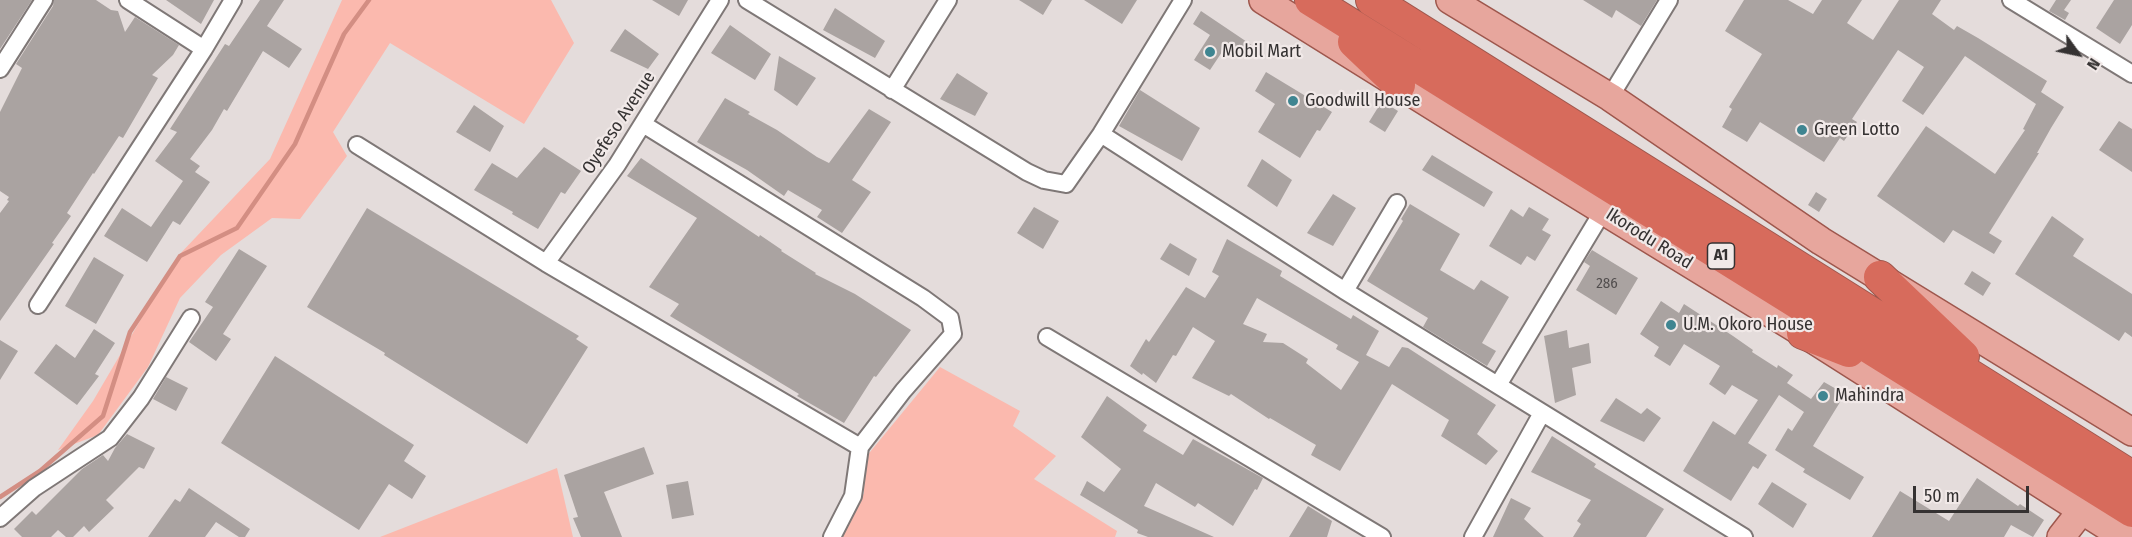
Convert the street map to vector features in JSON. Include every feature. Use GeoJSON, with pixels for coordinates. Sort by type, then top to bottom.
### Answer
{"type":"FeatureCollection","features":[{"type":"Feature","properties":{"kind":"highway"},"geometry":{"type":"LineString","coordinates":[[1311,0],[1399,85]]}},
{"type":"Feature","properties":{"kind":"highway","name":"Ikorodu Road"},"geometry":{"type":"LineString","coordinates":[[1311,0],[2132,511]]}},
{"type":"Feature","properties":{"kind":"highway","name":"A1"},"geometry":{"type":"LineString","coordinates":[[1372,0],[2132,477]]}},
{"type":"Feature","properties":{"kind":"highway"},"geometry":{"type":"LineString","coordinates":[[1880,277],[2013,404]]}},
{"type":"Feature","properties":{"kind":"highway"},"geometry":{"type":"LineString","coordinates":[[1803,333],[1937,388]]}},
{"type":"Feature","properties":{"kind":"main road","name":"Ikorodu Road"},"geometry":{"type":"LineString","coordinates":[[1263,0],[1803,333],[2124,537]]}},
{"type":"Feature","properties":{"kind":"main road"},"geometry":{"type":"LineString","coordinates":[[1450,0],[1610,97],[1821,241],[2132,432]]}},
{"type":"Feature","properties":{"kind":"main road"},"geometry":{"type":"LineString","coordinates":[[2061,537],[2082,510]]}},
{"type":"Feature","properties":{"kind":"street"},"geometry":{"type":"LineString","coordinates":[[0,69],[44,0]]}},
{"type":"Feature","properties":{"kind":"street"},"geometry":{"type":"LineString","coordinates":[[128,0],[204,49]]}},
{"type":"Feature","properties":{"kind":"street"},"geometry":{"type":"LineString","coordinates":[[38,305],[204,49],[233,0]]}},
{"type":"Feature","properties":{"kind":"street","name":"Oyefeso Avenue"},"geometry":{"type":"LineString","coordinates":[[546,263],[617,165],[720,0]]}},
{"type":"Feature","properties":{"kind":"street"},"geometry":{"type":"LineString","coordinates":[[747,0],[1027,172],[1044,180],[1066,184],[1101,134],[1183,0]]}},
{"type":"Feature","properties":{"kind":"street"},"geometry":{"type":"LineString","coordinates":[[892,90],[948,0]]}},
{"type":"Feature","properties":{"kind":"street"},"geometry":{"type":"LineString","coordinates":[[1610,97],[1670,0]]}},
{"type":"Feature","properties":{"kind":"street"},"geometry":{"type":"LineString","coordinates":[[2011,0],[2132,74]]}},
{"type":"Feature","properties":{"kind":"street"},"geometry":{"type":"LineString","coordinates":[[643,124],[923,298],[950,318],[953,334],[903,391],[860,447],[853,496],[832,537]]}},
{"type":"Feature","properties":{"kind":"street"},"geometry":{"type":"LineString","coordinates":[[1101,134],[1345,291],[1744,537]]}},
{"type":"Feature","properties":{"kind":"street"},"geometry":{"type":"LineString","coordinates":[[357,145],[546,263],[860,447]]}},
{"type":"Feature","properties":{"kind":"street"},"geometry":{"type":"LineString","coordinates":[[1345,291],[1397,203]]}},
{"type":"Feature","properties":{"kind":"street"},"geometry":{"type":"LineString","coordinates":[[1498,385],[1603,211]]}},
{"type":"Feature","properties":{"kind":"street"},"geometry":{"type":"LineString","coordinates":[[0,518],[34,489],[110,438],[141,398],[191,318]]}},
{"type":"Feature","properties":{"kind":"street"},"geometry":{"type":"LineString","coordinates":[[1047,337],[1382,537]]}},
{"type":"Feature","properties":{"kind":"street"},"geometry":{"type":"LineString","coordinates":[[1473,537],[1542,413]]}},
{"type":"Feature","properties":{"kind":"shaded area"},"geometry":{"type":"Polygon","coordinates":[[[342,0],[551,0],[574,43],[524,124],[390,43],[333,132],[347,156],[300,219],[272,218],[221,255],[180,298],[148,367],[98,435],[58,450],[93,401],[178,256],[270,159],[342,0]]]}},
{"type":"Feature","properties":{"kind":"shaded area"},"geometry":{"type":"Polygon","coordinates":[[[940,367],[1020,411],[1013,426],[1056,456],[1034,479],[1117,531],[1115,537],[838,537],[864,493],[861,463],[940,367]]]}},
{"type":"Feature","properties":{"kind":"shaded area"},"geometry":{"type":"Polygon","coordinates":[[[557,468],[573,537],[380,537],[557,468]]]}},
{"type":"Feature","properties":{"kind":"building"},"geometry":{"type":"Polygon","coordinates":[[[0,0],[32,0],[0,49],[0,0]]]}},
{"type":"Feature","properties":{"kind":"building"},"geometry":{"type":"Polygon","coordinates":[[[54,0],[96,0],[111,10],[118,11],[125,32],[135,17],[179,45],[173,55],[152,75],[158,78],[123,138],[119,136],[93,173],[67,213],[71,216],[52,243],[54,244],[0,321],[0,213],[9,201],[7,200],[9,197],[0,191],[0,112],[22,68],[16,64],[53,6],[54,0]]]}},
{"type":"Feature","properties":{"kind":"building"},"geometry":{"type":"Polygon","coordinates":[[[166,0],[214,0],[201,24],[166,0]]]}},
{"type":"Feature","properties":{"kind":"building"},"geometry":{"type":"Polygon","coordinates":[[[260,0],[284,0],[267,26],[302,49],[289,68],[263,51],[227,111],[224,109],[212,130],[190,159],[200,166],[195,172],[210,182],[180,225],[173,221],[147,262],[104,236],[122,208],[151,227],[183,181],[155,161],[177,132],[170,129],[225,44],[229,46],[260,0]]]}},
{"type":"Feature","properties":{"kind":"building"},"geometry":{"type":"Polygon","coordinates":[[[652,0],[688,0],[679,16],[652,0]]]}},
{"type":"Feature","properties":{"kind":"building"},"geometry":{"type":"Polygon","coordinates":[[[1019,0],[1052,0],[1043,15],[1019,0]]]}},
{"type":"Feature","properties":{"kind":"building"},"geometry":{"type":"Polygon","coordinates":[[[1084,0],[1137,0],[1122,24],[1084,0]]]}},
{"type":"Feature","properties":{"kind":"building"},"geometry":{"type":"Polygon","coordinates":[[[1583,0],[1657,0],[1641,26],[1616,10],[1612,18],[1583,0]]]}},
{"type":"Feature","properties":{"kind":"building"},"geometry":{"type":"Polygon","coordinates":[[[1744,0],[1788,0],[1813,14],[1822,0],[1862,0],[1847,23],[1873,40],[1899,0],[1941,0],[1932,14],[1954,30],[1957,26],[2047,81],[2041,92],[2064,107],[2037,153],[2039,153],[1989,233],[2002,241],[1994,254],[1953,230],[1944,243],[1877,196],[1926,126],[1995,174],[2025,130],[2023,129],[2036,104],[1965,56],[1923,115],[1902,101],[1924,67],[1898,50],[1852,119],[1857,122],[1844,141],[1840,138],[1824,162],[1760,122],[1747,142],[1722,127],[1732,109],[1729,107],[1762,54],[1725,31],[1744,0]]]}},
{"type":"Feature","properties":{"kind":"building"},"geometry":{"type":"Polygon","coordinates":[[[2056,0],[2071,0],[2064,10],[2069,13],[2065,20],[2049,11],[2056,0]]]}},
{"type":"Feature","properties":{"kind":"building"},"geometry":{"type":"Polygon","coordinates":[[[2114,0],[2132,0],[2132,25],[2120,44],[2096,28],[2114,0]]]}},
{"type":"Feature","properties":{"kind":"building"},"geometry":{"type":"Polygon","coordinates":[[[835,8],[885,41],[875,58],[823,30],[835,8]]]}},
{"type":"Feature","properties":{"kind":"building"},"geometry":{"type":"Polygon","coordinates":[[[1201,11],[1253,46],[1245,58],[1226,46],[1210,70],[1194,60],[1210,35],[1193,24],[1201,11]]]}},
{"type":"Feature","properties":{"kind":"building"},"geometry":{"type":"Polygon","coordinates":[[[730,25],[771,54],[755,80],[711,53],[730,25]]]}},
{"type":"Feature","properties":{"kind":"building"},"geometry":{"type":"Polygon","coordinates":[[[625,29],[659,54],[648,69],[610,51],[625,29]]]}},
{"type":"Feature","properties":{"kind":"building"},"geometry":{"type":"Polygon","coordinates":[[[779,56],[816,78],[797,106],[774,90],[779,56]]]}},
{"type":"Feature","properties":{"kind":"building"},"geometry":{"type":"Polygon","coordinates":[[[1266,72],[1332,112],[1320,131],[1317,130],[1300,158],[1258,132],[1275,104],[1255,91],[1266,72]]]}},
{"type":"Feature","properties":{"kind":"building"},"geometry":{"type":"Polygon","coordinates":[[[957,73],[988,93],[975,116],[940,99],[957,73]]]}},
{"type":"Feature","properties":{"kind":"building"},"geometry":{"type":"Polygon","coordinates":[[[1140,90],[1200,128],[1182,161],[1119,126],[1140,90]]]}},
{"type":"Feature","properties":{"kind":"building"},"geometry":{"type":"Polygon","coordinates":[[[725,98],[829,163],[869,109],[891,122],[852,180],[871,192],[842,233],[817,217],[822,210],[788,190],[784,196],[747,170],[697,142],[725,98]]]}},
{"type":"Feature","properties":{"kind":"building"},"geometry":{"type":"Polygon","coordinates":[[[1382,101],[1398,111],[1385,132],[1369,122],[1382,101]]]}},
{"type":"Feature","properties":{"kind":"building"},"geometry":{"type":"Polygon","coordinates":[[[474,105],[504,126],[490,152],[456,132],[474,105]]]}},
{"type":"Feature","properties":{"kind":"building"},"geometry":{"type":"Polygon","coordinates":[[[2119,121],[2132,129],[2132,172],[2099,150],[2119,121]]]}},
{"type":"Feature","properties":{"kind":"building"},"geometry":{"type":"Polygon","coordinates":[[[544,147],[581,171],[565,194],[561,192],[538,229],[474,190],[492,163],[517,178],[544,147]]]}},
{"type":"Feature","properties":{"kind":"building"},"geometry":{"type":"Polygon","coordinates":[[[1432,155],[1493,192],[1484,207],[1422,170],[1432,155]]]}},
{"type":"Feature","properties":{"kind":"building"},"geometry":{"type":"Polygon","coordinates":[[[641,158],[759,237],[760,235],[815,274],[855,294],[911,330],[876,377],[874,376],[844,423],[670,316],[679,304],[649,287],[697,218],[627,176],[641,158]]]}},
{"type":"Feature","properties":{"kind":"building"},"geometry":{"type":"Polygon","coordinates":[[[1262,159],[1292,180],[1277,207],[1247,186],[1262,159]]]}},
{"type":"Feature","properties":{"kind":"building"},"geometry":{"type":"Polygon","coordinates":[[[1816,192],[1827,199],[1819,212],[1808,205],[1816,192]]]}},
{"type":"Feature","properties":{"kind":"building"},"geometry":{"type":"Polygon","coordinates":[[[1333,194],[1356,208],[1333,246],[1307,233],[1333,194]]]}},
{"type":"Feature","properties":{"kind":"building"},"geometry":{"type":"Polygon","coordinates":[[[1410,204],[1460,234],[1440,270],[1474,290],[1481,280],[1509,297],[1482,343],[1496,351],[1487,366],[1423,327],[1428,318],[1367,281],[1403,221],[1401,219],[1410,204]]]}},
{"type":"Feature","properties":{"kind":"building"},"geometry":{"type":"Polygon","coordinates":[[[1034,207],[1059,221],[1043,249],[1017,233],[1034,207]]]}},
{"type":"Feature","properties":{"kind":"building"},"geometry":{"type":"Polygon","coordinates":[[[1529,207],[1549,219],[1542,230],[1551,235],[1535,261],[1527,256],[1521,265],[1489,246],[1511,209],[1523,217],[1529,207]]]}},
{"type":"Feature","properties":{"kind":"building"},"geometry":{"type":"Polygon","coordinates":[[[367,208],[579,336],[576,339],[588,347],[527,444],[384,355],[385,353],[307,307],[367,208]]]}},
{"type":"Feature","properties":{"kind":"building"},"geometry":{"type":"Polygon","coordinates":[[[2052,216],[2084,239],[2073,256],[2132,294],[2132,337],[2125,332],[2119,341],[2015,274],[2052,216]]]}},
{"type":"Feature","properties":{"kind":"building"},"geometry":{"type":"Polygon","coordinates":[[[1227,239],[1282,271],[1280,276],[1351,319],[1353,315],[1379,331],[1366,355],[1389,367],[1402,347],[1408,348],[1496,405],[1477,434],[1498,451],[1486,465],[1441,436],[1449,420],[1392,384],[1340,471],[1311,455],[1316,445],[1269,419],[1231,394],[1229,396],[1192,378],[1215,341],[1193,327],[1176,356],[1173,355],[1156,383],[1130,366],[1146,339],[1149,342],[1186,287],[1205,298],[1219,276],[1212,272],[1227,239]],[[1257,298],[1243,324],[1267,334],[1263,342],[1283,343],[1308,359],[1306,363],[1341,390],[1359,362],[1336,349],[1338,345],[1257,298]]]}},
{"type":"Feature","properties":{"kind":"building"},"geometry":{"type":"Polygon","coordinates":[[[1170,243],[1197,259],[1189,276],[1160,259],[1170,243]]]}},
{"type":"Feature","properties":{"kind":"building"},"geometry":{"type":"Polygon","coordinates":[[[239,249],[267,266],[223,334],[231,339],[216,361],[189,342],[213,307],[205,302],[239,249]]]}},
{"type":"Feature","properties":{"kind":"building"},"geometry":{"type":"Polygon","coordinates":[[[1592,250],[1638,278],[1616,315],[1576,290],[1590,266],[1584,262],[1592,250]]]}},
{"type":"Feature","properties":{"kind":"building"},"geometry":{"type":"Polygon","coordinates":[[[94,257],[124,275],[96,324],[65,306],[94,257]]]}},
{"type":"Feature","properties":{"kind":"building"},"geometry":{"type":"Polygon","coordinates":[[[1972,271],[1991,283],[1983,296],[1964,284],[1972,271]]]}},
{"type":"Feature","properties":{"kind":"building"},"geometry":{"type":"Polygon","coordinates":[[[1661,301],[1679,313],[1684,304],[1753,350],[1752,352],[1777,368],[1778,365],[1793,375],[1787,383],[1811,399],[1824,382],[1845,394],[1813,446],[1864,477],[1850,500],[1803,472],[1805,469],[1775,450],[1788,428],[1792,431],[1804,412],[1779,395],[1748,443],[1767,455],[1758,469],[1753,466],[1731,501],[1683,471],[1713,421],[1735,435],[1758,400],[1732,385],[1725,395],[1709,384],[1720,366],[1684,344],[1670,366],[1654,356],[1659,347],[1640,334],[1661,301]]]}},
{"type":"Feature","properties":{"kind":"building"},"geometry":{"type":"Polygon","coordinates":[[[94,329],[115,343],[95,374],[99,376],[77,405],[34,373],[56,344],[75,358],[94,329]]]}},
{"type":"Feature","properties":{"kind":"building"},"geometry":{"type":"Polygon","coordinates":[[[1567,330],[1569,348],[1589,343],[1591,363],[1572,368],[1576,395],[1555,403],[1544,336],[1567,330]]]}},
{"type":"Feature","properties":{"kind":"building"},"geometry":{"type":"Polygon","coordinates":[[[0,340],[18,351],[0,380],[0,340]]]}},
{"type":"Feature","properties":{"kind":"building"},"geometry":{"type":"Polygon","coordinates":[[[275,356],[414,445],[404,461],[426,476],[412,499],[389,484],[359,530],[221,443],[275,356]]]}},
{"type":"Feature","properties":{"kind":"building"},"geometry":{"type":"Polygon","coordinates":[[[166,377],[188,388],[176,411],[153,399],[166,377]]]}},
{"type":"Feature","properties":{"kind":"building"},"geometry":{"type":"Polygon","coordinates":[[[1107,396],[1147,425],[1143,431],[1183,455],[1193,439],[1263,478],[1233,526],[1198,503],[1195,507],[1156,483],[1144,506],[1214,537],[1148,537],[1137,533],[1138,530],[1080,495],[1087,481],[1104,492],[1121,469],[1081,437],[1107,396]]]}},
{"type":"Feature","properties":{"kind":"building"},"geometry":{"type":"Polygon","coordinates":[[[1616,398],[1641,414],[1647,408],[1661,418],[1644,442],[1600,421],[1616,398]]]}},
{"type":"Feature","properties":{"kind":"building"},"geometry":{"type":"Polygon","coordinates":[[[127,434],[155,448],[144,469],[139,467],[106,500],[114,508],[89,532],[84,526],[73,537],[66,537],[58,530],[51,537],[22,537],[14,529],[32,511],[36,515],[82,469],[103,455],[108,461],[127,434]]]}},
{"type":"Feature","properties":{"kind":"building"},"geometry":{"type":"Polygon","coordinates":[[[1552,436],[1596,464],[1594,467],[1664,509],[1646,537],[1573,537],[1581,524],[1577,521],[1591,500],[1531,472],[1552,436]]]}},
{"type":"Feature","properties":{"kind":"building"},"geometry":{"type":"Polygon","coordinates":[[[644,447],[654,474],[604,492],[622,537],[581,537],[573,518],[578,517],[564,475],[644,447]]]}},
{"type":"Feature","properties":{"kind":"building"},"geometry":{"type":"Polygon","coordinates":[[[1977,478],[2018,506],[2020,504],[2044,520],[2033,537],[2011,525],[2004,537],[1872,537],[1900,491],[1949,521],[1977,478]]]}},
{"type":"Feature","properties":{"kind":"building"},"geometry":{"type":"Polygon","coordinates":[[[688,481],[694,515],[672,519],[666,485],[688,481]]]}},
{"type":"Feature","properties":{"kind":"building"},"geometry":{"type":"Polygon","coordinates":[[[1772,482],[1807,504],[1793,528],[1758,504],[1772,482]]]}},
{"type":"Feature","properties":{"kind":"building"},"geometry":{"type":"Polygon","coordinates":[[[189,488],[250,529],[245,537],[239,537],[216,522],[205,537],[148,537],[175,499],[180,502],[189,488]]]}},
{"type":"Feature","properties":{"kind":"building"},"geometry":{"type":"Polygon","coordinates":[[[1511,498],[1531,508],[1524,519],[1544,537],[1493,537],[1511,498]]]}},
{"type":"Feature","properties":{"kind":"building"},"geometry":{"type":"Polygon","coordinates":[[[1308,506],[1332,521],[1327,537],[1289,537],[1308,506]]]}},
{"type":"Feature","properties":{"kind":"waterway"},"geometry":{"type":"LineString","coordinates":[[0,497],[40,471],[103,416],[130,332],[180,256],[237,228],[295,144],[344,34],[369,0]]}},
{"type":"Feature","properties":{"kind":"place","name":"Mobil Mart"},"geometry":{"type":"Point","coordinates":[1210,52]}},
{"type":"Feature","properties":{"kind":"place","name":"Goodwill House"},"geometry":{"type":"Point","coordinates":[1293,101]}},
{"type":"Feature","properties":{"kind":"place","name":"Green Lotto"},"geometry":{"type":"Point","coordinates":[1802,130]}},
{"type":"Feature","properties":{"kind":"place","name":"U.M. Okoro House"},"geometry":{"type":"Point","coordinates":[1671,325]}},
{"type":"Feature","properties":{"kind":"place","name":"Mahindra"},"geometry":{"type":"Point","coordinates":[1823,396]}}]}
